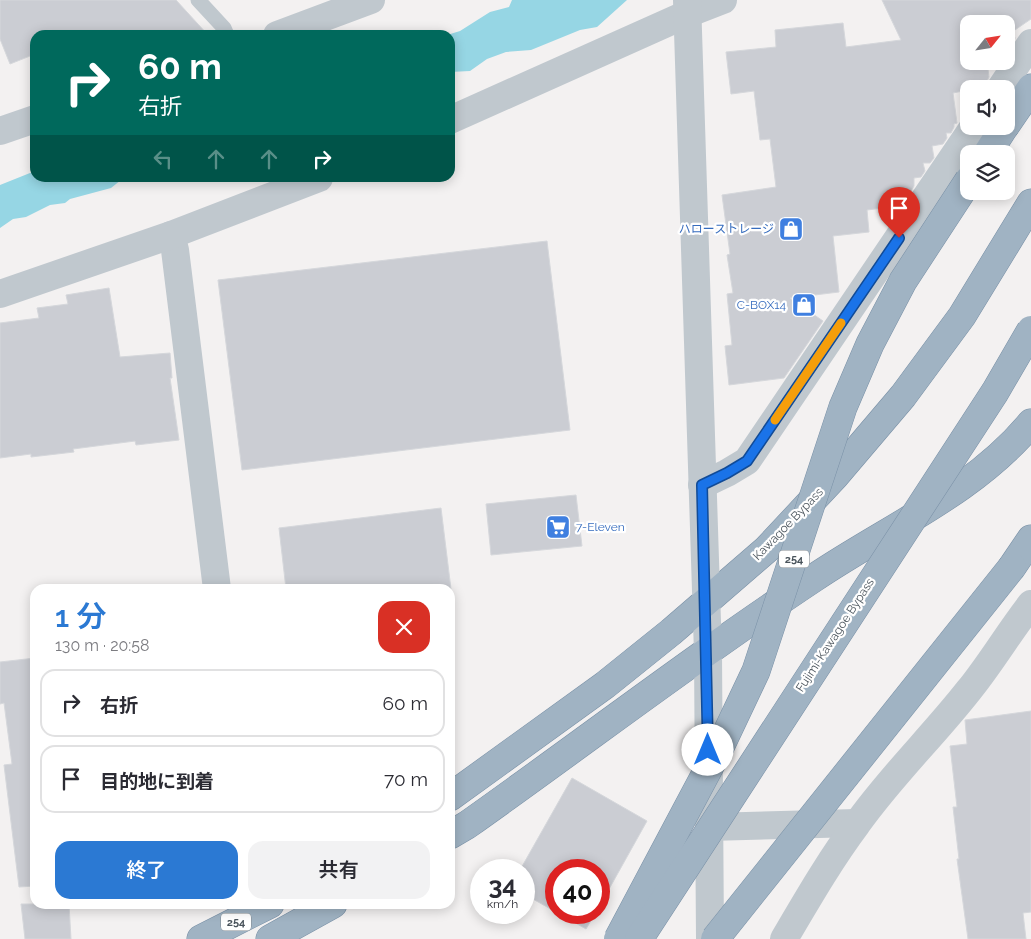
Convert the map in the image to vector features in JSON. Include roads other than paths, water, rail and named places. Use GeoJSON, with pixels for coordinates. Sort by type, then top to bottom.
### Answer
{"type":"FeatureCollection","features":[{"type":"Feature","properties":{"kind":"highway"},"geometry":{"type":"LineString","coordinates":[[1015,112],[1031,88]]}},
{"type":"Feature","properties":{"kind":"highway","name":"254"},"geometry":{"type":"LineString","coordinates":[[618,939],[720,747],[756,671],[843,407],[870,344],[903,281],[960,194]]}},
{"type":"Feature","properties":{"kind":"highway","name":"Kawagoe Bypass"},"geometry":{"type":"LineString","coordinates":[[455,793],[605,685],[706,602],[767,548],[834,476],[903,396],[962,316],[1031,203]]}},
{"type":"Feature","properties":{"kind":"highway","name":"Fujimi-Kawagoe Bypass"},"geometry":{"type":"LineString","coordinates":[[639,939],[995,392],[1031,330]]}},
{"type":"Feature","properties":{"kind":"highway","name":"254"},"geometry":{"type":"LineString","coordinates":[[455,832],[815,577],[965,484],[1014,444],[1031,423]]}},
{"type":"Feature","properties":{"kind":"highway"},"geometry":{"type":"LineString","coordinates":[[715,939],[1012,567],[1031,539]]}},
{"type":"Feature","properties":{"kind":"highway","name":"254"},"geometry":{"type":"LineString","coordinates":[[201,939],[256,909]]}},
{"type":"Feature","properties":{"kind":"highway"},"geometry":{"type":"LineString","coordinates":[[270,939],[324,909]]}},
{"type":"Feature","properties":{"kind":"street"},"geometry":{"type":"LineString","coordinates":[[290,30],[369,0]]}},
{"type":"Feature","properties":{"kind":"street"},"geometry":{"type":"LineString","coordinates":[[455,118],[687,5],[723,0]]}},
{"type":"Feature","properties":{"kind":"street"},"geometry":{"type":"LineString","coordinates":[[687,5],[708,653],[710,939]]}},
{"type":"Feature","properties":{"kind":"street"},"geometry":{"type":"LineString","coordinates":[[1006,80],[1031,43]]}},
{"type":"Feature","properties":{"kind":"street"},"geometry":{"type":"LineString","coordinates":[[0,131],[30,121]]}},
{"type":"Feature","properties":{"kind":"street"},"geometry":{"type":"LineString","coordinates":[[702,485],[747,461],[968,135]]}},
{"type":"Feature","properties":{"kind":"street"},"geometry":{"type":"LineString","coordinates":[[0,294],[171,235],[309,182]]}},
{"type":"Feature","properties":{"kind":"street"},"geometry":{"type":"LineString","coordinates":[[171,235],[175,250],[216,584]]}},
{"type":"Feature","properties":{"kind":"street"},"geometry":{"type":"LineString","coordinates":[[784,939],[823,872],[857,823],[909,759],[970,690],[1008,633],[1031,604]]}},
{"type":"Feature","properties":{"kind":"street"},"geometry":{"type":"LineString","coordinates":[[709,827],[857,823]]}},
{"type":"Feature","properties":{"kind":"lane"},"geometry":{"type":"LineString","coordinates":[[198,0],[225,30]]}},
{"type":"Feature","properties":{"kind":"water"},"geometry":{"type":"Polygon","coordinates":[[[512,0],[627,0],[597,27],[580,30],[531,50],[506,52],[487,59],[470,71],[455,72],[455,33],[490,12],[509,7],[512,0]]]}},
{"type":"Feature","properties":{"kind":"water"},"geometry":{"type":"Polygon","coordinates":[[[30,173],[30,182],[118,182],[111,188],[70,199],[65,203],[50,205],[26,217],[13,219],[0,228],[0,185],[30,173]]]}},
{"type":"Feature","properties":{"kind":"place","name":"ハローストレージ"},"geometry":{"type":"Point","coordinates":[791,229]}},
{"type":"Feature","properties":{"kind":"place","name":"C-BOX14"},"geometry":{"type":"Point","coordinates":[804,305]}},
{"type":"Feature","properties":{"kind":"place","name":"7-Eleven"},"geometry":{"type":"Point","coordinates":[558,527]}}]}
